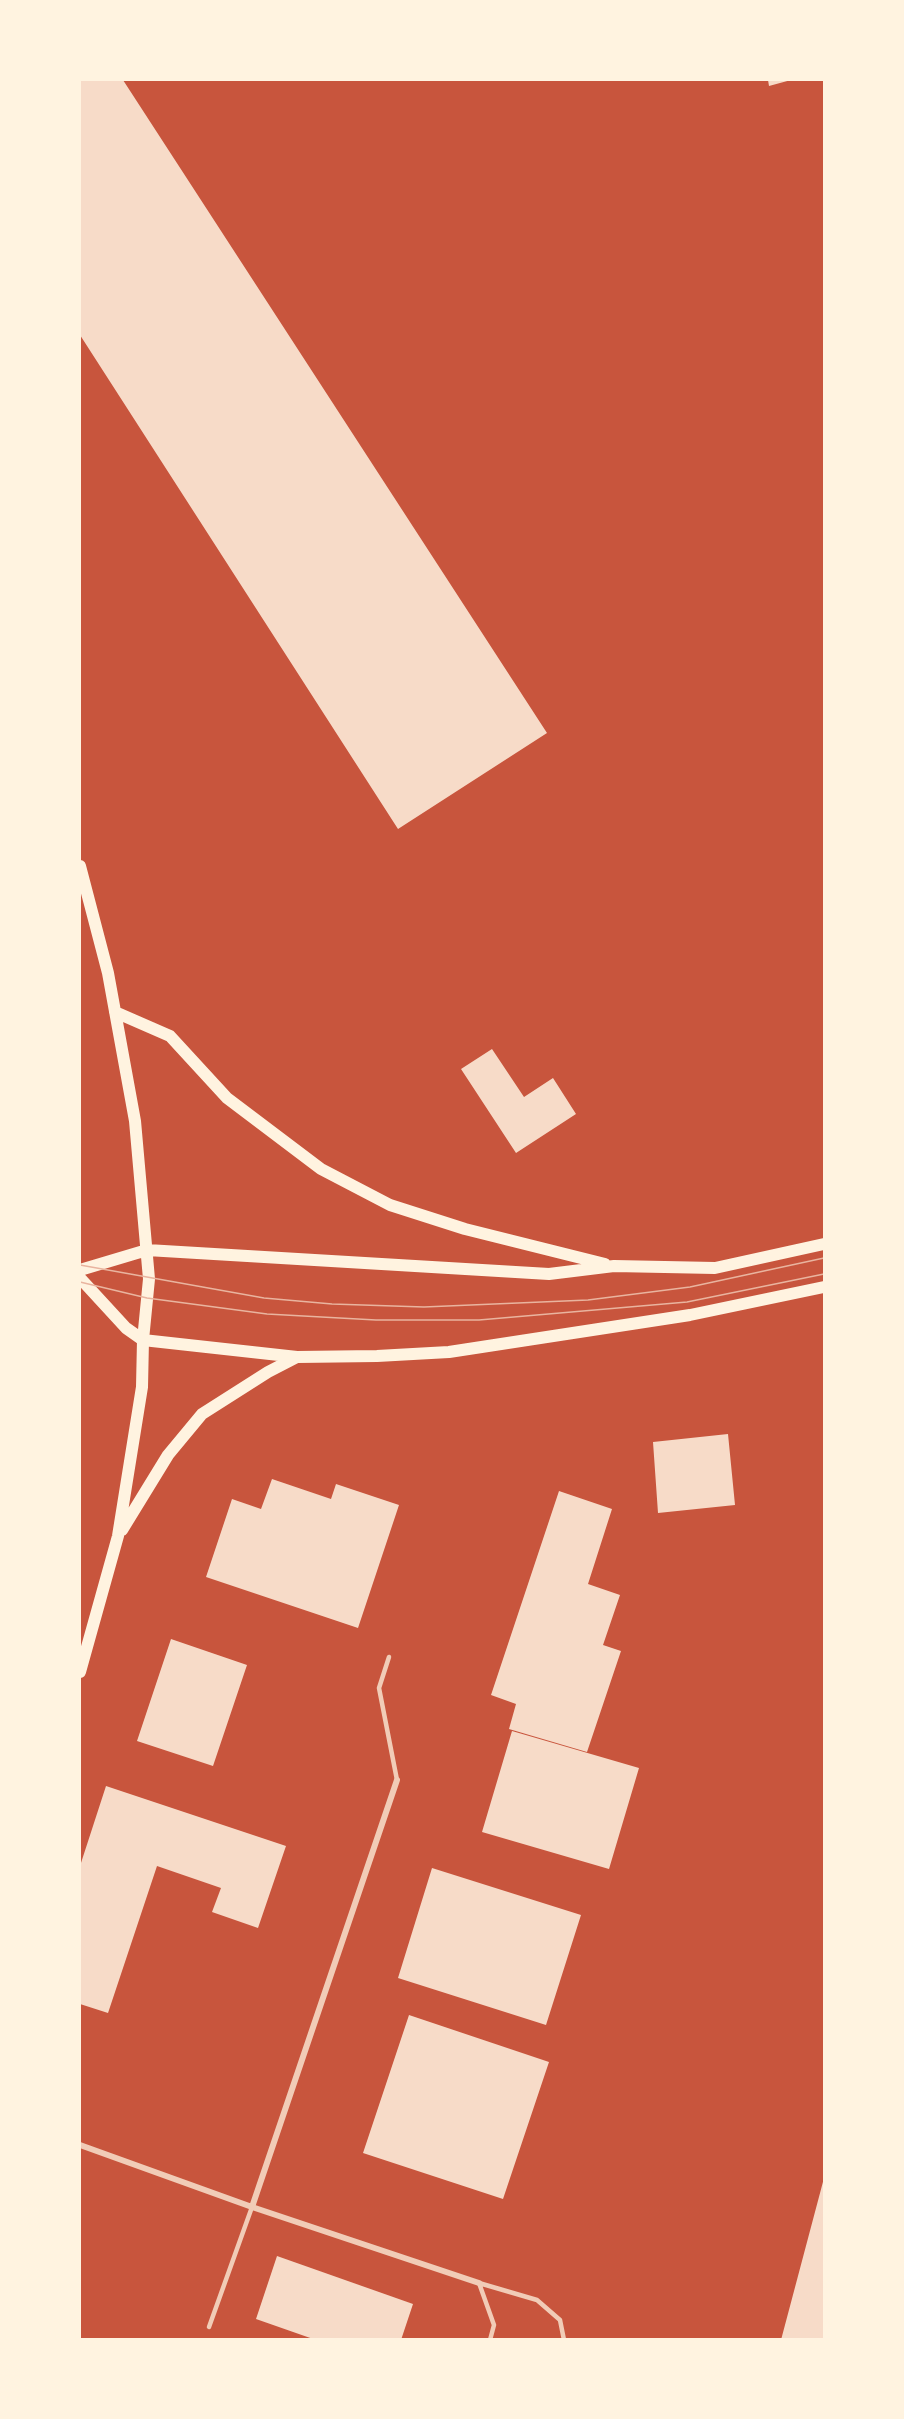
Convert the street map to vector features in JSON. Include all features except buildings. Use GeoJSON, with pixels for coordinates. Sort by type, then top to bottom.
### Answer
{"type":"FeatureCollection","features":[{"type":"Feature","properties":{"kind":"main road"},"geometry":{"type":"LineString","coordinates":[[80,866],[108,973],[135,1121],[149,1279],[143,1340],[142,1386],[118,1536],[80,1672]]}},
{"type":"Feature","properties":{"kind":"main road"},"geometry":{"type":"LineString","coordinates":[[115,1012],[170,1036],[227,1098],[321,1169],[390,1205],[465,1229],[614,1266]]}},
{"type":"Feature","properties":{"kind":"main road"},"geometry":{"type":"LineString","coordinates":[[80,1270],[147,1250],[549,1274],[614,1266],[715,1268],[825,1244]]}},
{"type":"Feature","properties":{"kind":"main road"},"geometry":{"type":"LineString","coordinates":[[80,1278],[126,1328],[143,1340],[297,1357],[449,1352],[690,1315],[825,1287]]}},
{"type":"Feature","properties":{"kind":"main road"},"geometry":{"type":"LineString","coordinates":[[118,1536],[168,1455],[202,1414],[268,1372],[297,1357]]}},
{"type":"Feature","properties":{"kind":"street"},"geometry":{"type":"LineString","coordinates":[[252,2207],[397,1780]]}},
{"type":"Feature","properties":{"kind":"street"},"geometry":{"type":"LineString","coordinates":[[80,2145],[252,2207],[479,2283]]}},
{"type":"Feature","properties":{"kind":"lane"},"geometry":{"type":"LineString","coordinates":[[389,1657],[379,1688],[397,1780]]}},
{"type":"Feature","properties":{"kind":"lane"},"geometry":{"type":"LineString","coordinates":[[208,2327],[252,2207]]}},
{"type":"Feature","properties":{"kind":"lane"},"geometry":{"type":"LineString","coordinates":[[479,2283],[494,2325],[490,2340]]}},
{"type":"Feature","properties":{"kind":"lane"},"geometry":{"type":"LineString","coordinates":[[479,2283],[537,2300],[560,2320],[564,2340]]}},
{"type":"Feature","properties":{"kind":"tram line"},"geometry":{"type":"LineString","coordinates":[[80,1265],[264,1298],[332,1304],[424,1307],[588,1300],[690,1287],[824,1258]]}},
{"type":"Feature","properties":{"kind":"tram line"},"geometry":{"type":"LineString","coordinates":[[80,1282],[147,1298],[267,1314],[376,1320],[479,1320],[687,1302],[824,1274]]}}]}
